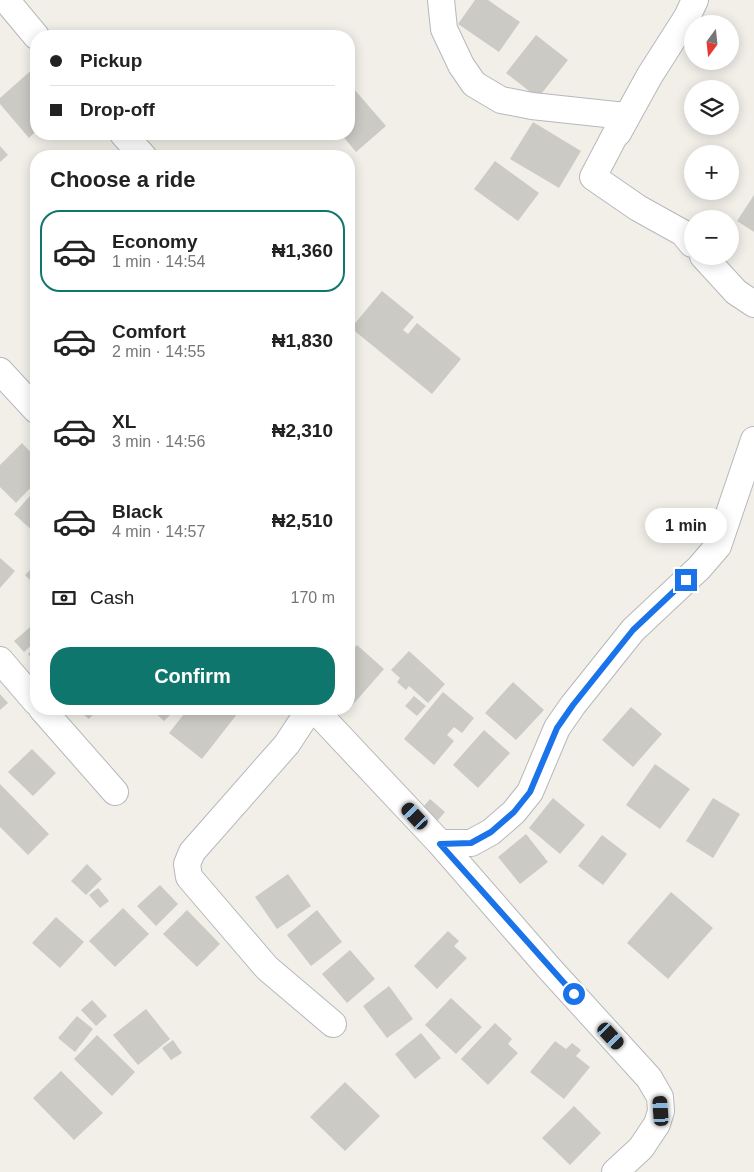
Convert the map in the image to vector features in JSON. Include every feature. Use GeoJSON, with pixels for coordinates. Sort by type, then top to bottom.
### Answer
{"type":"FeatureCollection","features":[{"type":"Feature","properties":{"kind":"street"},"geometry":{"type":"LineString","coordinates":[[6,0],[31,30]]}},
{"type":"Feature","properties":{"kind":"street"},"geometry":{"type":"LineString","coordinates":[[441,0],[444,29],[461,64],[474,84],[501,100],[532,106],[625,116],[593,178]]}},
{"type":"Feature","properties":{"kind":"street"},"geometry":{"type":"LineString","coordinates":[[593,178],[650,75],[687,17],[695,0]]}},
{"type":"Feature","properties":{"kind":"street"},"geometry":{"type":"LineString","coordinates":[[128,140],[137,150]]}},
{"type":"Feature","properties":{"kind":"street"},"geometry":{"type":"LineString","coordinates":[[593,178],[638,208],[684,234]]}},
{"type":"Feature","properties":{"kind":"street"},"geometry":{"type":"LineString","coordinates":[[711,265],[736,292],[754,304]]}},
{"type":"Feature","properties":{"kind":"street"},"geometry":{"type":"LineString","coordinates":[[0,371],[30,404]]}},
{"type":"Feature","properties":{"kind":"street"},"geometry":{"type":"LineString","coordinates":[[440,844],[471,843],[491,832],[514,812],[530,792],[557,728],[573,705],[633,630],[699,568],[718,546],[754,440]]}},
{"type":"Feature","properties":{"kind":"street"},"geometry":{"type":"LineString","coordinates":[[0,660],[30,695]]}},
{"type":"Feature","properties":{"kind":"street"},"geometry":{"type":"LineString","coordinates":[[47,715],[115,792]]}},
{"type":"Feature","properties":{"kind":"street"},"geometry":{"type":"LineString","coordinates":[[308,715],[286,744],[192,852],[187,864],[189,877],[266,968],[332,1024]]}},
{"type":"Feature","properties":{"kind":"street"},"geometry":{"type":"LineString","coordinates":[[318,715],[440,844],[653,1084],[660,1097],[661,1111],[657,1124],[641,1148],[615,1172]]}},
{"type":"Feature","properties":{"kind":"building"},"geometry":{"type":"Polygon","coordinates":[[[475,0],[488,0],[520,22],[499,52],[458,24],[475,0]]]}},
{"type":"Feature","properties":{"kind":"building"},"geometry":{"type":"Polygon","coordinates":[[[536,35],[568,60],[538,98],[506,73],[536,35]]]}},
{"type":"Feature","properties":{"kind":"building"},"geometry":{"type":"Polygon","coordinates":[[[30,71],[29,138],[0,104],[0,98],[30,71]]]}},
{"type":"Feature","properties":{"kind":"building"},"geometry":{"type":"Polygon","coordinates":[[[355,90],[386,126],[356,152],[346,140],[355,140],[355,90]]]}},
{"type":"Feature","properties":{"kind":"building"},"geometry":{"type":"Polygon","coordinates":[[[533,122],[581,151],[559,188],[510,159],[533,122]]]}},
{"type":"Feature","properties":{"kind":"building"},"geometry":{"type":"Polygon","coordinates":[[[0,146],[8,155],[0,162],[0,146]]]}},
{"type":"Feature","properties":{"kind":"building"},"geometry":{"type":"Polygon","coordinates":[[[495,161],[539,193],[518,221],[474,189],[495,161]]]}},
{"type":"Feature","properties":{"kind":"building"},"geometry":{"type":"Polygon","coordinates":[[[754,195],[754,232],[739,222],[739,218],[754,195]]]}},
{"type":"Feature","properties":{"kind":"building"},"geometry":{"type":"Polygon","coordinates":[[[382,291],[414,317],[403,330],[408,334],[417,323],[461,359],[432,394],[355,331],[355,323],[382,291]]]}},
{"type":"Feature","properties":{"kind":"building"},"geometry":{"type":"Polygon","coordinates":[[[22,443],[30,452],[30,488],[16,503],[0,487],[0,465],[22,443]]]}},
{"type":"Feature","properties":{"kind":"building"},"geometry":{"type":"Polygon","coordinates":[[[30,496],[30,529],[14,514],[30,496]]]}},
{"type":"Feature","properties":{"kind":"building"},"geometry":{"type":"Polygon","coordinates":[[[0,558],[15,571],[0,588],[0,558]]]}},
{"type":"Feature","properties":{"kind":"building"},"geometry":{"type":"Polygon","coordinates":[[[30,570],[30,580],[25,575],[30,570]]]}},
{"type":"Feature","properties":{"kind":"building"},"geometry":{"type":"Polygon","coordinates":[[[30,627],[30,647],[24,652],[14,641],[30,627]]]}},
{"type":"Feature","properties":{"kind":"building"},"geometry":{"type":"Polygon","coordinates":[[[357,645],[384,669],[355,702],[355,647],[357,645]]]}},
{"type":"Feature","properties":{"kind":"building"},"geometry":{"type":"Polygon","coordinates":[[[409,651],[445,684],[428,703],[409,686],[406,690],[397,682],[400,678],[391,670],[409,651]]]}},
{"type":"Feature","properties":{"kind":"building"},"geometry":{"type":"Polygon","coordinates":[[[513,682],[544,710],[516,740],[485,713],[513,682]]]}},
{"type":"Feature","properties":{"kind":"building"},"geometry":{"type":"Polygon","coordinates":[[[443,692],[474,718],[462,733],[454,727],[447,735],[454,741],[434,765],[404,739],[443,692]]]}},
{"type":"Feature","properties":{"kind":"building"},"geometry":{"type":"Polygon","coordinates":[[[0,694],[8,703],[0,710],[0,694]]]}},
{"type":"Feature","properties":{"kind":"building"},"geometry":{"type":"Polygon","coordinates":[[[414,696],[426,706],[417,716],[405,706],[414,696]]]}},
{"type":"Feature","properties":{"kind":"building"},"geometry":{"type":"Polygon","coordinates":[[[631,707],[662,734],[633,767],[602,740],[631,707]]]}},
{"type":"Feature","properties":{"kind":"building"},"geometry":{"type":"Polygon","coordinates":[[[84,715],[93,715],[89,719],[84,715]]]}},
{"type":"Feature","properties":{"kind":"building"},"geometry":{"type":"Polygon","coordinates":[[[158,715],[170,715],[164,721],[158,715]]]}},
{"type":"Feature","properties":{"kind":"building"},"geometry":{"type":"Polygon","coordinates":[[[183,715],[236,715],[202,759],[169,733],[183,715]]]}},
{"type":"Feature","properties":{"kind":"building"},"geometry":{"type":"Polygon","coordinates":[[[484,730],[510,753],[478,788],[453,765],[484,730]]]}},
{"type":"Feature","properties":{"kind":"building"},"geometry":{"type":"Polygon","coordinates":[[[32,749],[56,773],[33,796],[8,772],[32,749]]]}},
{"type":"Feature","properties":{"kind":"building"},"geometry":{"type":"Polygon","coordinates":[[[655,764],[690,789],[660,829],[626,805],[655,764]]]}},
{"type":"Feature","properties":{"kind":"building"},"geometry":{"type":"Polygon","coordinates":[[[0,784],[49,834],[28,855],[0,827],[0,784]]]}},
{"type":"Feature","properties":{"kind":"building"},"geometry":{"type":"Polygon","coordinates":[[[553,798],[585,825],[560,854],[529,828],[553,798]]]}},
{"type":"Feature","properties":{"kind":"building"},"geometry":{"type":"Polygon","coordinates":[[[713,798],[740,814],[713,858],[686,841],[713,798]]]}},
{"type":"Feature","properties":{"kind":"building"},"geometry":{"type":"Polygon","coordinates":[[[430,799],[445,812],[432,827],[417,814],[430,799]]]}},
{"type":"Feature","properties":{"kind":"building"},"geometry":{"type":"Polygon","coordinates":[[[526,834],[548,862],[520,884],[498,857],[526,834]]]}},
{"type":"Feature","properties":{"kind":"building"},"geometry":{"type":"Polygon","coordinates":[[[602,835],[627,854],[603,885],[578,866],[602,835]]]}},
{"type":"Feature","properties":{"kind":"building"},"geometry":{"type":"Polygon","coordinates":[[[87,864],[102,879],[86,895],[71,881],[87,864]]]}},
{"type":"Feature","properties":{"kind":"building"},"geometry":{"type":"Polygon","coordinates":[[[288,874],[311,906],[277,929],[255,897],[288,874]]]}},
{"type":"Feature","properties":{"kind":"building"},"geometry":{"type":"Polygon","coordinates":[[[160,885],[178,904],[156,926],[137,906],[160,885]]]}},
{"type":"Feature","properties":{"kind":"building"},"geometry":{"type":"Polygon","coordinates":[[[98,888],[109,901],[100,908],[89,895],[98,888]]]}},
{"type":"Feature","properties":{"kind":"building"},"geometry":{"type":"Polygon","coordinates":[[[671,892],[713,928],[668,979],[627,943],[671,892]]]}},
{"type":"Feature","properties":{"kind":"building"},"geometry":{"type":"Polygon","coordinates":[[[123,908],[149,934],[115,967],[89,941],[123,908]]]}},
{"type":"Feature","properties":{"kind":"building"},"geometry":{"type":"Polygon","coordinates":[[[187,910],[220,944],[197,967],[163,934],[187,910]]]}},
{"type":"Feature","properties":{"kind":"building"},"geometry":{"type":"Polygon","coordinates":[[[317,910],[342,942],[311,966],[287,935],[317,910]]]}},
{"type":"Feature","properties":{"kind":"building"},"geometry":{"type":"Polygon","coordinates":[[[56,917],[84,942],[60,968],[32,943],[56,917]]]}},
{"type":"Feature","properties":{"kind":"building"},"geometry":{"type":"Polygon","coordinates":[[[448,931],[459,941],[454,946],[467,958],[437,989],[414,966],[448,931]]]}},
{"type":"Feature","properties":{"kind":"building"},"geometry":{"type":"Polygon","coordinates":[[[350,950],[375,979],[347,1003],[322,974],[350,950]]]}},
{"type":"Feature","properties":{"kind":"building"},"geometry":{"type":"Polygon","coordinates":[[[389,986],[413,1019],[387,1038],[363,1006],[389,986]]]}},
{"type":"Feature","properties":{"kind":"building"},"geometry":{"type":"Polygon","coordinates":[[[451,998],[482,1027],[456,1054],[425,1025],[451,998]]]}},
{"type":"Feature","properties":{"kind":"building"},"geometry":{"type":"Polygon","coordinates":[[[92,1000],[107,1016],[96,1026],[81,1010],[92,1000]]]}},
{"type":"Feature","properties":{"kind":"building"},"geometry":{"type":"Polygon","coordinates":[[[146,1009],[170,1039],[138,1065],[113,1035],[146,1009]]]}},
{"type":"Feature","properties":{"kind":"building"},"geometry":{"type":"Polygon","coordinates":[[[77,1016],[93,1029],[75,1052],[58,1038],[77,1016]]]}},
{"type":"Feature","properties":{"kind":"building"},"geometry":{"type":"Polygon","coordinates":[[[495,1023],[512,1039],[508,1044],[518,1053],[488,1085],[461,1059],[495,1023]]]}},
{"type":"Feature","properties":{"kind":"building"},"geometry":{"type":"Polygon","coordinates":[[[421,1033],[441,1058],[415,1079],[395,1054],[421,1033]]]}},
{"type":"Feature","properties":{"kind":"building"},"geometry":{"type":"Polygon","coordinates":[[[97,1035],[135,1072],[112,1096],[74,1059],[97,1035]]]}},
{"type":"Feature","properties":{"kind":"building"},"geometry":{"type":"Polygon","coordinates":[[[173,1040],[182,1053],[171,1060],[162,1048],[173,1040]]]}},
{"type":"Feature","properties":{"kind":"building"},"geometry":{"type":"Polygon","coordinates":[[[555,1041],[566,1049],[572,1043],[581,1050],[576,1056],[590,1067],[564,1099],[530,1072],[555,1041]]]}},
{"type":"Feature","properties":{"kind":"building"},"geometry":{"type":"Polygon","coordinates":[[[61,1071],[103,1113],[74,1140],[33,1098],[61,1071]]]}},
{"type":"Feature","properties":{"kind":"building"},"geometry":{"type":"Polygon","coordinates":[[[345,1082],[380,1116],[345,1151],[310,1117],[345,1082]]]}},
{"type":"Feature","properties":{"kind":"building"},"geometry":{"type":"Polygon","coordinates":[[[574,1106],[601,1133],[570,1165],[542,1138],[574,1106]]]}},
{"type":"Feature","properties":{"kind":"route"},"geometry":{"type":"LineString","coordinates":[[574,994],[440,844],[471,843],[491,832],[514,812],[530,792],[557,728],[573,705],[633,630],[686,580]]}}]}
